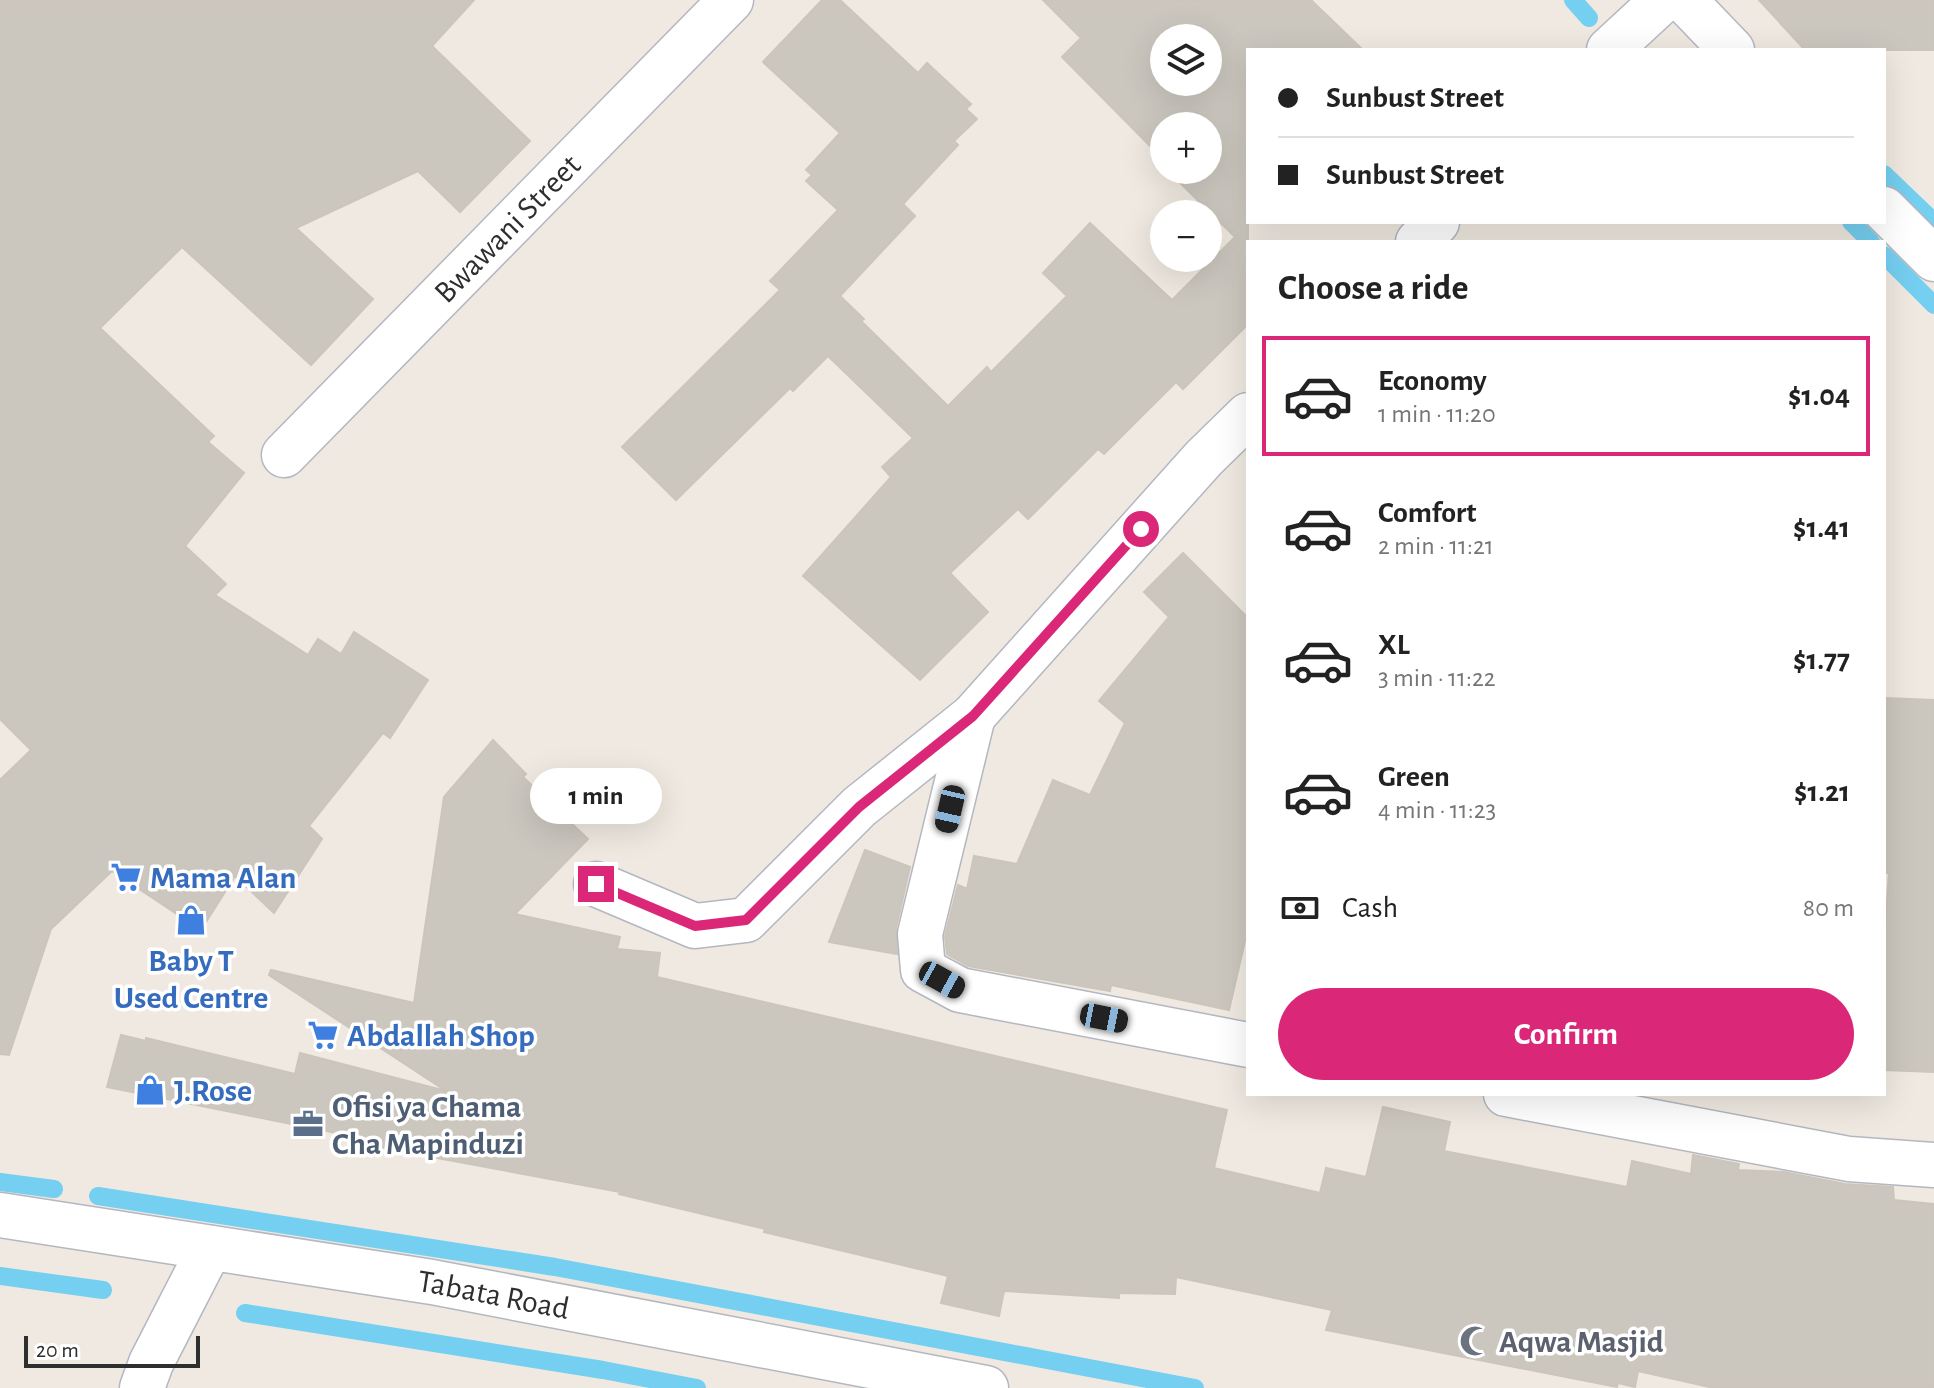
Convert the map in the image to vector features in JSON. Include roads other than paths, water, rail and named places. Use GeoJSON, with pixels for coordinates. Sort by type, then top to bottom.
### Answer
{"type":"FeatureCollection","features":[{"type":"Feature","properties":{"kind":"street","name":"Bwawani Street"},"geometry":{"type":"LineString","coordinates":[[284,455],[731,0]]}},
{"type":"Feature","properties":{"kind":"street"},"geometry":{"type":"LineString","coordinates":[[1611,48],[1663,0]]}},
{"type":"Feature","properties":{"kind":"street"},"geometry":{"type":"LineString","coordinates":[[1684,0],[1730,48]]}},
{"type":"Feature","properties":{"kind":"street"},"geometry":{"type":"LineString","coordinates":[[1886,211],[1934,259]]}},
{"type":"Feature","properties":{"kind":"street"},"geometry":{"type":"LineString","coordinates":[[1420,240],[1435,224]]}},
{"type":"Feature","properties":{"kind":"street"},"geometry":{"type":"LineString","coordinates":[[596,884],[695,926],[746,920],[859,807],[973,716],[1204,458],[1246,417]]}},
{"type":"Feature","properties":{"kind":"street"},"geometry":{"type":"LineString","coordinates":[[973,716],[920,934],[923,970],[960,990],[1246,1045]]}},
{"type":"Feature","properties":{"kind":"street"},"geometry":{"type":"LineString","coordinates":[[1517,1096],[1849,1159],[1934,1165]]}},
{"type":"Feature","properties":{"kind":"street","name":"Tabata Road"},"geometry":{"type":"LineString","coordinates":[[0,1215],[432,1282],[986,1388]]}},
{"type":"Feature","properties":{"kind":"street"},"geometry":{"type":"LineString","coordinates":[[142,1388],[151,1363],[210,1248]]}},
{"type":"Feature","properties":{"kind":"waterway"},"geometry":{"type":"LineString","coordinates":[[1573,0],[1589,18]]}},
{"type":"Feature","properties":{"kind":"waterway"},"geometry":{"type":"LineString","coordinates":[[1886,176],[1934,222]]}},
{"type":"Feature","properties":{"kind":"waterway"},"geometry":{"type":"LineString","coordinates":[[1853,224],[1869,240]]}},
{"type":"Feature","properties":{"kind":"waterway"},"geometry":{"type":"LineString","coordinates":[[1886,257],[1934,305]]}},
{"type":"Feature","properties":{"kind":"waterway"},"geometry":{"type":"LineString","coordinates":[[0,1182],[54,1189]]}},
{"type":"Feature","properties":{"kind":"waterway"},"geometry":{"type":"LineString","coordinates":[[98,1196],[555,1267],[1195,1388]]}},
{"type":"Feature","properties":{"kind":"waterway"},"geometry":{"type":"LineString","coordinates":[[0,1276],[103,1290]]}},
{"type":"Feature","properties":{"kind":"waterway"},"geometry":{"type":"LineString","coordinates":[[245,1313],[697,1388]]}},
{"type":"Feature","properties":{"kind":"place","name":"Mama Alan"},"geometry":{"type":"Point","coordinates":[126,877]}},
{"type":"Feature","properties":{"kind":"place","name":"Baby T Used Centre"},"geometry":{"type":"Point","coordinates":[191,920]}},
{"type":"Feature","properties":{"kind":"place","name":"Abdallah Shop"},"geometry":{"type":"Point","coordinates":[323,1035]}},
{"type":"Feature","properties":{"kind":"place","name":"J.Rose"},"geometry":{"type":"Point","coordinates":[150,1090]}},
{"type":"Feature","properties":{"kind":"place","name":"Ofisi ya Chama Cha Mapinduzi"},"geometry":{"type":"Point","coordinates":[308,1124]}},
{"type":"Feature","properties":{"kind":"place","name":"Aqwa Masjid"},"geometry":{"type":"Point","coordinates":[1475,1341]}}]}
